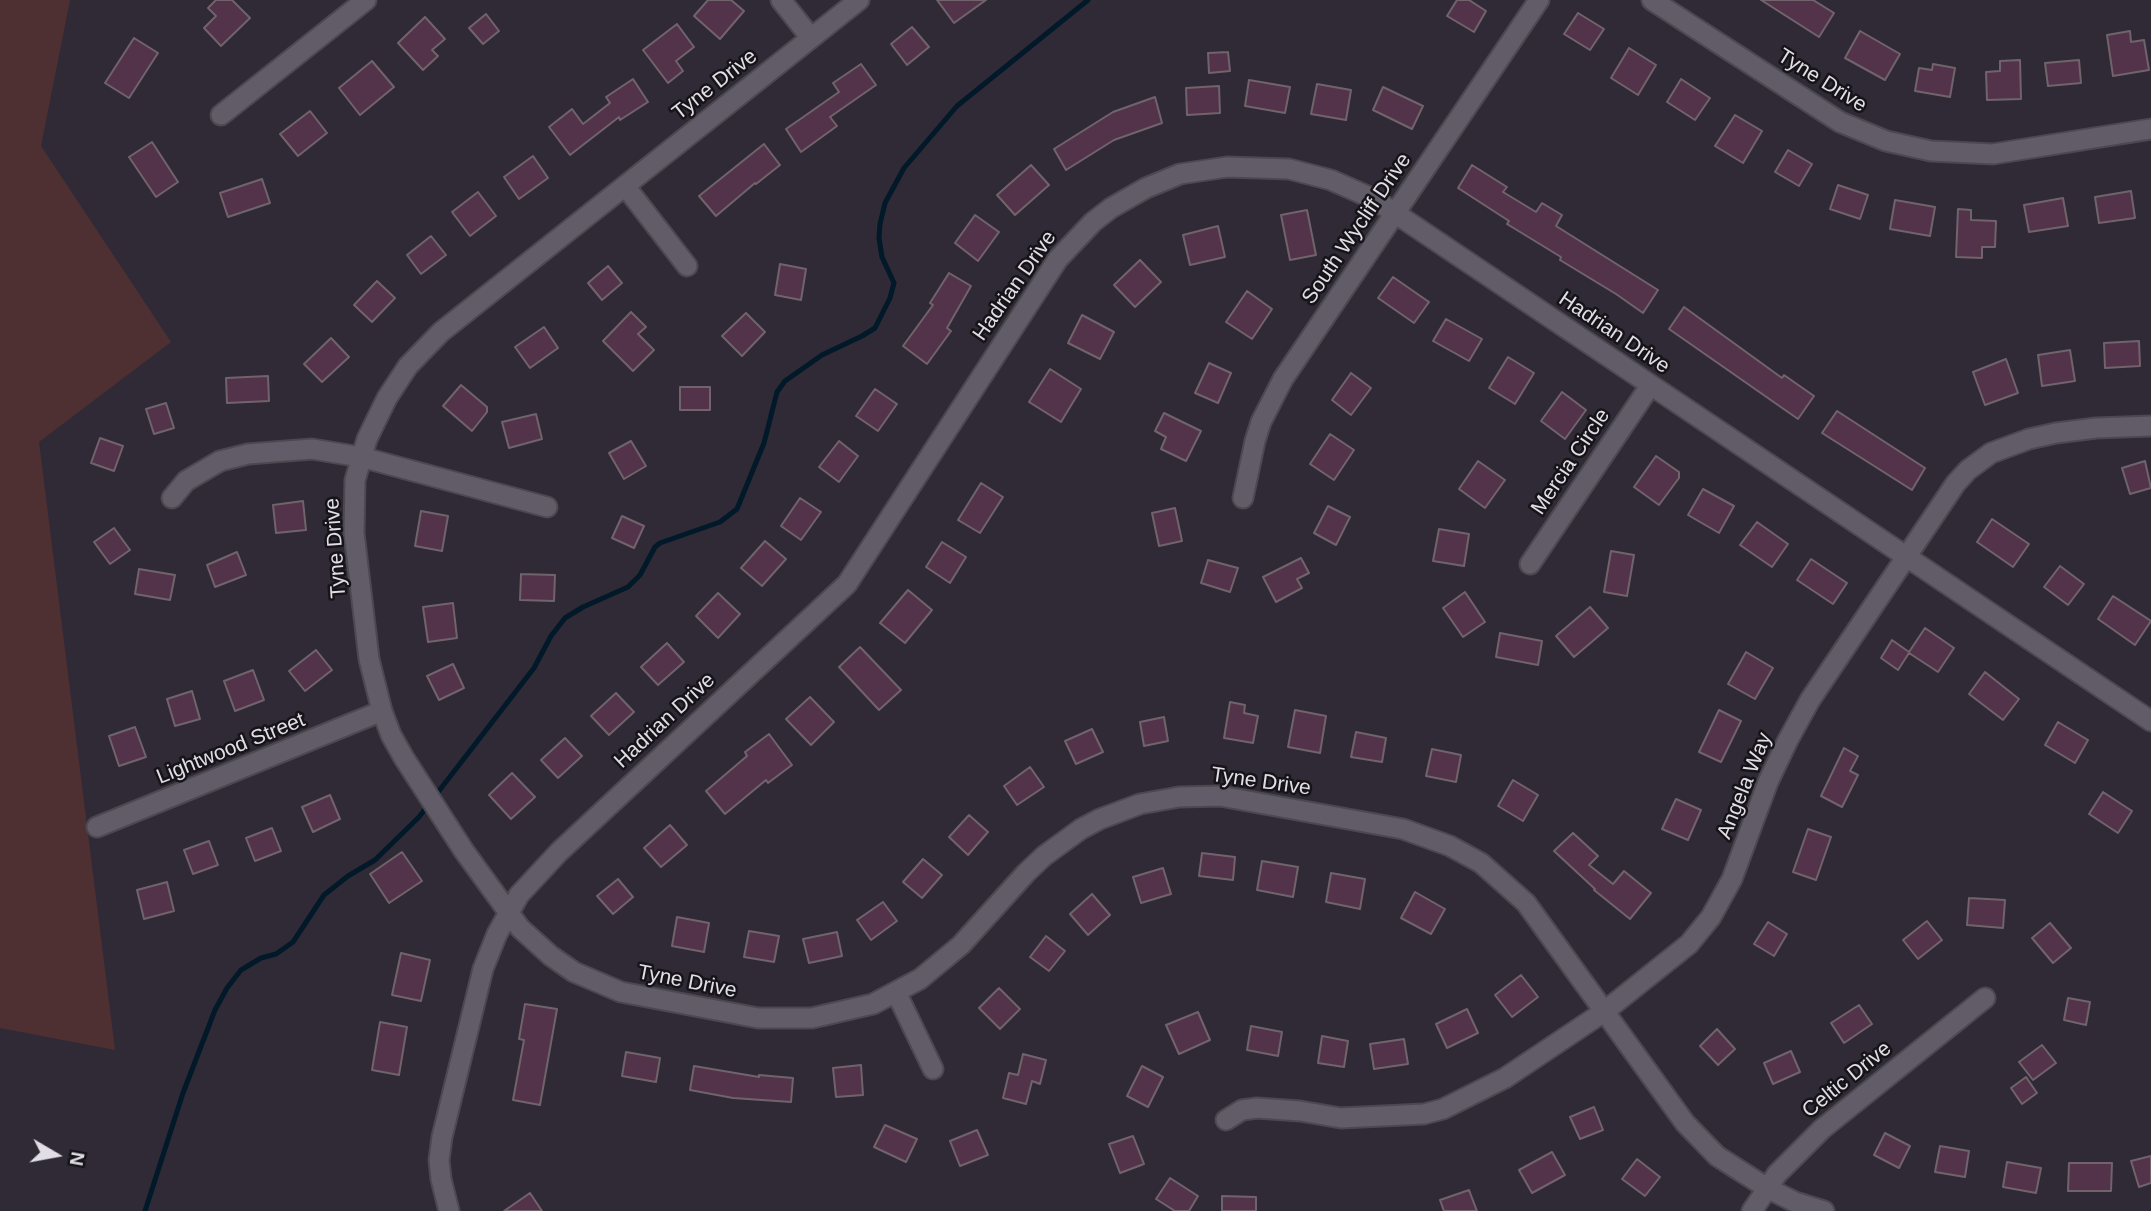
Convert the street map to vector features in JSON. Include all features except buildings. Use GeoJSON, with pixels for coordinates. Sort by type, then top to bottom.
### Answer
{"type":"FeatureCollection","features":[{"type":"Feature","properties":{"kind":"street"},"geometry":{"type":"LineString","coordinates":[[220,115],[366,0]]}},
{"type":"Feature","properties":{"kind":"street"},"geometry":{"type":"LineString","coordinates":[[781,0],[811,38]]}},
{"type":"Feature","properties":{"kind":"street","name":"Tyne Drive"},"geometry":{"type":"LineString","coordinates":[[859,0],[425,347],[387,398],[373,423],[355,480],[354,533],[369,659],[382,711],[404,758],[464,851],[508,912],[533,942],[574,972],[621,992],[758,1018],[812,1018],[873,1004],[920,979],[961,945],[1026,873],[1080,829],[1140,804],[1198,795],[1267,803],[1403,829],[1450,846],[1481,863],[1526,903],[1685,1124],[1717,1156],[1767,1188],[1795,1202],[1824,1211]]}},
{"type":"Feature","properties":{"kind":"street","name":"South Wycliff Drive"},"geometry":{"type":"LineString","coordinates":[[1243,498],[1255,441],[1270,401],[1283,379],[1539,0]]}},
{"type":"Feature","properties":{"kind":"street","name":"Tyne Drive"},"geometry":{"type":"LineString","coordinates":[[1652,0],[1840,122],[1886,141],[1931,151],[1993,154],[2151,129]]}},
{"type":"Feature","properties":{"kind":"street","name":"Hadrian Drive"},"geometry":{"type":"LineString","coordinates":[[449,1211],[439,1160],[442,1137],[483,969],[508,912],[532,878],[846,584],[1058,259],[1102,215],[1146,188],[1180,174],[1227,167],[1269,167],[1305,172],[1354,190],[1396,211],[1650,386],[2151,721]]}},
{"type":"Feature","properties":{"kind":"street"},"geometry":{"type":"LineString","coordinates":[[625,186],[687,266]]}},
{"type":"Feature","properties":{"kind":"street","name":"Mercia Circle"},"geometry":{"type":"LineString","coordinates":[[1530,564],[1650,386]]}},
{"type":"Feature","properties":{"kind":"street","name":"Angela Way"},"geometry":{"type":"LineString","coordinates":[[1226,1120],[1242,1111],[1257,1108],[1300,1111],[1341,1118],[1424,1114],[1443,1109],[1505,1078],[1605,1011],[1689,944],[1711,917],[1732,879],[1768,782],[1788,740],[1826,675],[1956,483],[1968,470],[1991,453],[2029,439],[2096,428],[2151,426]]}},
{"type":"Feature","properties":{"kind":"street"},"geometry":{"type":"LineString","coordinates":[[172,498],[186,481],[204,469],[236,456],[312,449],[361,457],[547,506]]}},
{"type":"Feature","properties":{"kind":"street","name":"Lightwood Street"},"geometry":{"type":"LineString","coordinates":[[97,827],[382,711]]}},
{"type":"Feature","properties":{"kind":"street"},"geometry":{"type":"LineString","coordinates":[[896,992],[933,1069]]}},
{"type":"Feature","properties":{"kind":"street","name":"Celtic Drive"},"geometry":{"type":"LineString","coordinates":[[1752,1211],[1791,1158],[1822,1129],[1984,998]]}},
{"type":"Feature","properties":{"kind":"shaded area"},"geometry":{"type":"Polygon","coordinates":[[[0,0],[70,0],[41,146],[171,342],[39,442],[115,1050],[0,1028],[0,0]]]}},
{"type":"Feature","properties":{"kind":"waterway"},"geometry":{"type":"LineString","coordinates":[[435,796],[534,668],[551,636],[565,618],[628,587],[640,575],[655,547],[660,543],[720,522],[737,509],[764,443],[777,392],[785,381],[822,355],[875,328],[890,298],[894,283],[882,257],[880,224],[885,203],[904,168],[957,106],[1088,0]]}},
{"type":"Feature","properties":{"kind":"waterway"},"geometry":{"type":"LineString","coordinates":[[145,1211],[183,1093],[215,1010],[227,988],[241,970],[261,958],[276,954],[293,942],[324,895],[375,860],[429,804]]}}]}
